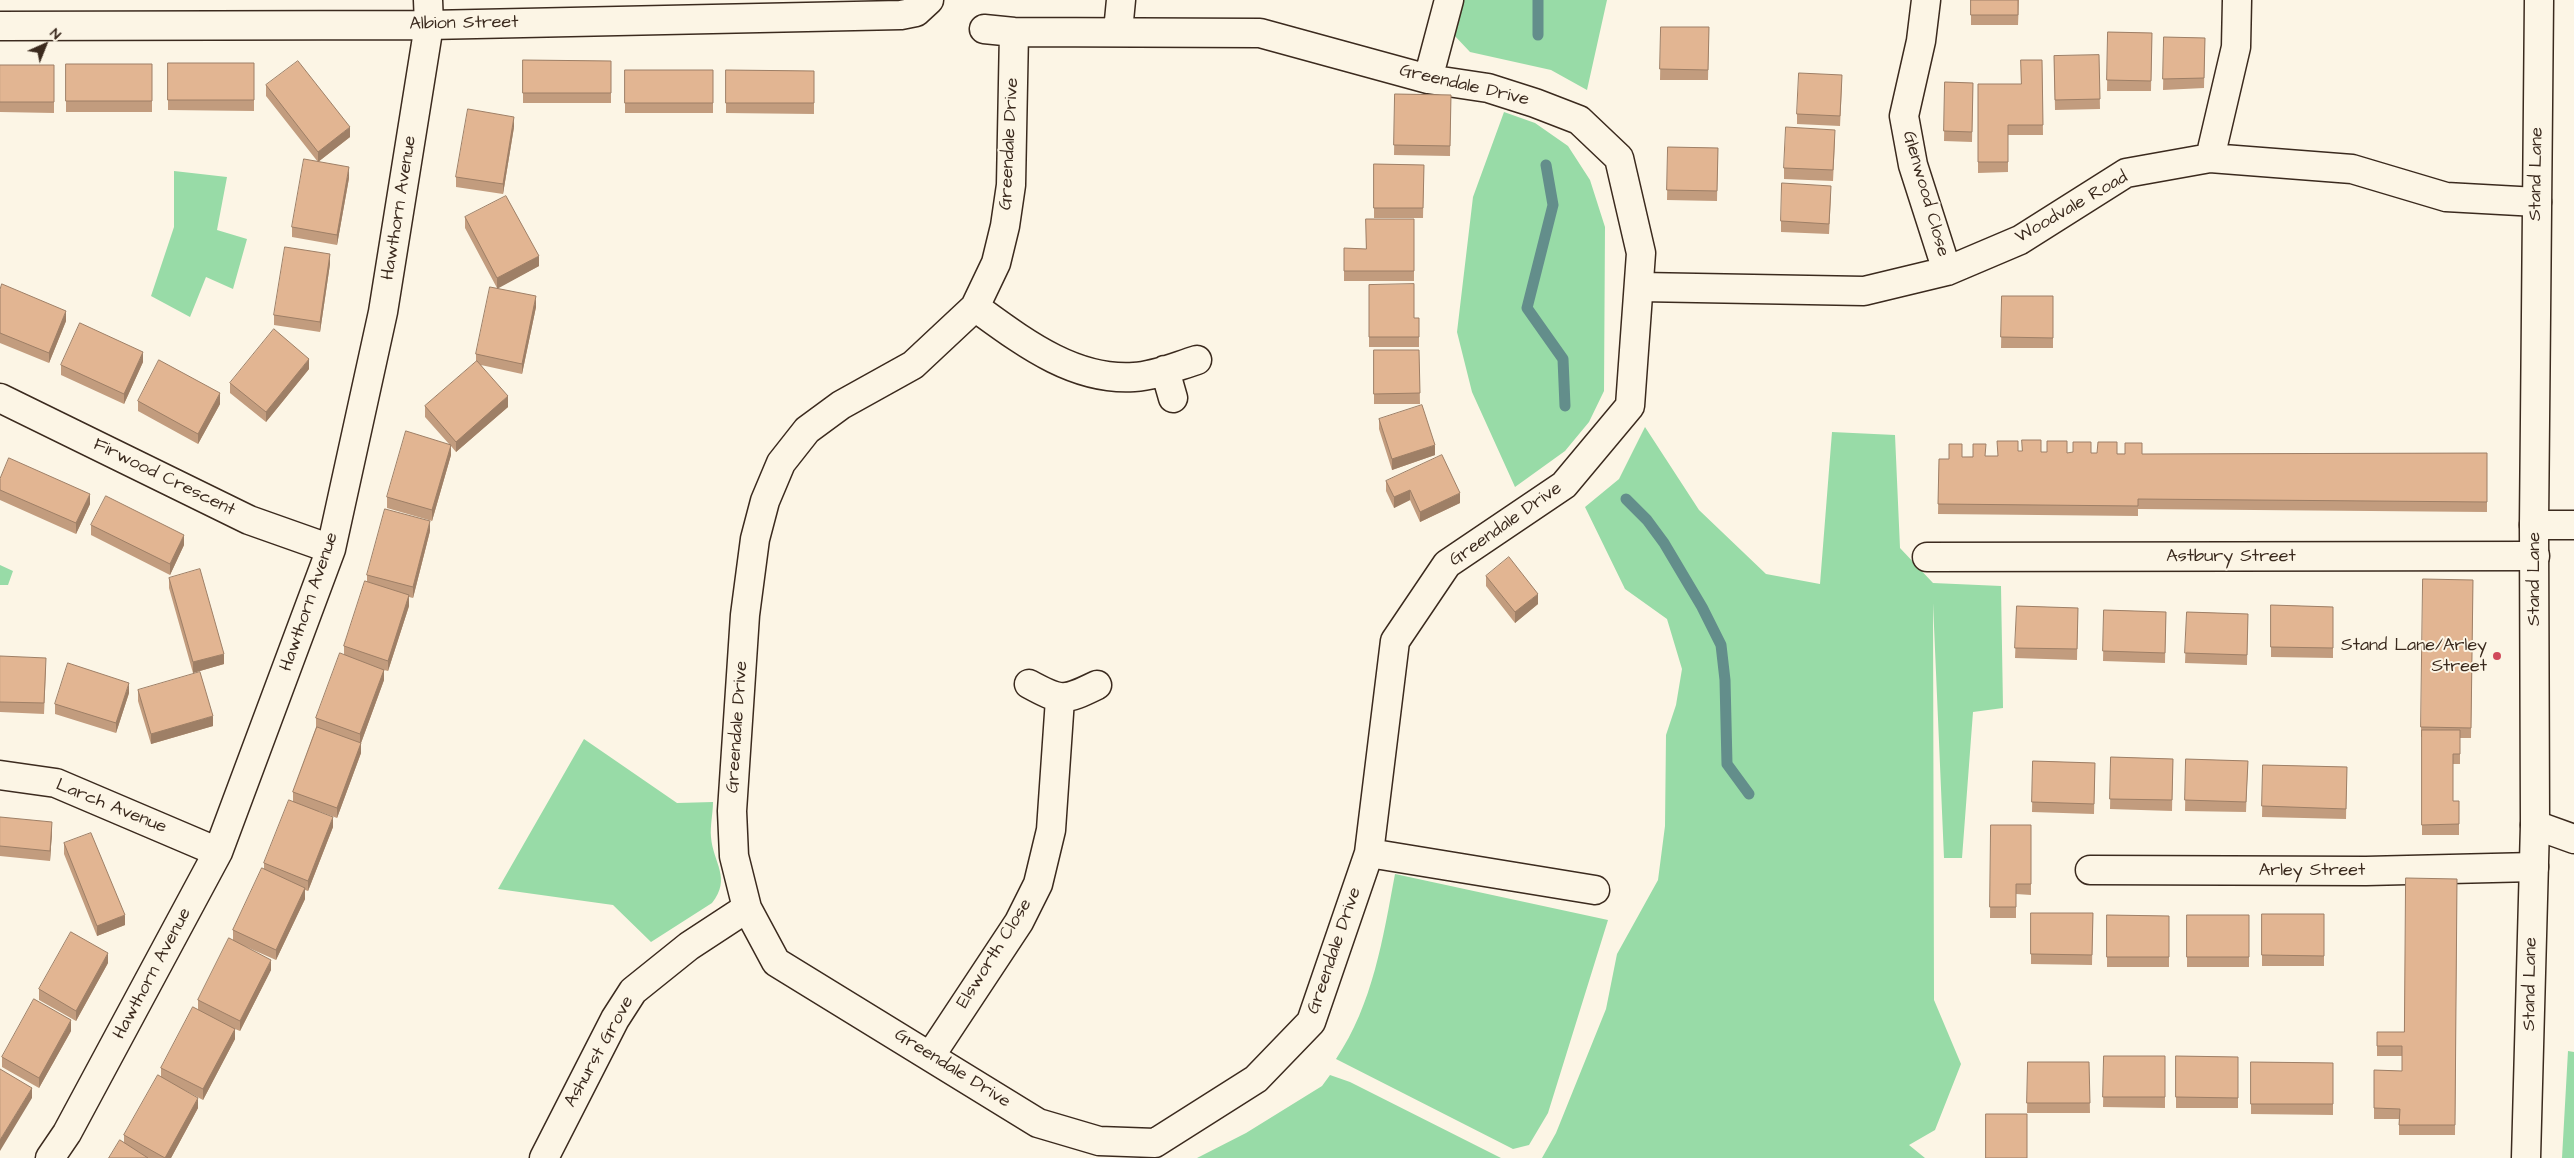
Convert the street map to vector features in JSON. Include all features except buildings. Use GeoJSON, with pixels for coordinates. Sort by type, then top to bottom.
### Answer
{"type":"FeatureCollection","features":[{"type":"Feature","properties":{"kind":"street"},"geometry":{"type":"LineString","coordinates":[[1118,31],[1121,0]]}},
{"type":"Feature","properties":{"kind":"street"},"geometry":{"type":"LineString","coordinates":[[1428,79],[1449,0]]}},
{"type":"Feature","properties":{"kind":"street","name":"Glenwood Close"},"geometry":{"type":"LineString","coordinates":[[1926,0],[1921,41],[1904,116],[1913,165],[1948,271]]}},
{"type":"Feature","properties":{"kind":"street"},"geometry":{"type":"LineString","coordinates":[[2210,158],[2236,47],[2237,0]]}},
{"type":"Feature","properties":{"kind":"street","name":"Stand Lane"},"geometry":{"type":"LineString","coordinates":[[2526,1158],[2535,825],[2534,525],[2539,0]]}},
{"type":"Feature","properties":{"kind":"street","name":"Albion Street"},"geometry":{"type":"LineString","coordinates":[[0,26],[428,13],[901,14],[916,12],[928,2]]}},
{"type":"Feature","properties":{"kind":"street","name":"Hawthorn Avenue"},"geometry":{"type":"LineString","coordinates":[[50,1158],[67,1133],[218,852],[331,549],[383,312],[428,13]]}},
{"type":"Feature","properties":{"kind":"street","name":"Greendale Drive"},"geometry":{"type":"LineString","coordinates":[[984,29],[1014,32],[1260,33],[1428,79],[1488,88],[1579,120],[1618,158],[1641,253],[1630,406],[1564,485],[1448,564],[1395,641],[1369,853],[1311,1022],[1256,1079],[1155,1143],[1099,1141],[1038,1123],[931,1055],[776,962],[747,908],[734,856],[732,811],[745,615],[755,539],[766,501],[781,463],[807,430],[840,405],[912,365],[975,307],[996,262],[1008,201],[1014,32]]}},
{"type":"Feature","properties":{"kind":"street","name":"Woodvale Road"},"geometry":{"type":"LineString","coordinates":[[1640,287],[1864,291],[1948,271],[2020,240],[2126,174],[2210,158],[2352,169],[2446,197],[2537,202]]}},
{"type":"Feature","properties":{"kind":"street"},"geometry":{"type":"LineString","coordinates":[[975,307],[1029,346],[1081,371],[1134,377],[1197,360]]}},
{"type":"Feature","properties":{"kind":"street"},"geometry":{"type":"LineString","coordinates":[[1165,370],[1173,398]]}},
{"type":"Feature","properties":{"kind":"street","name":"Firwood Crescent"},"geometry":{"type":"LineString","coordinates":[[0,398],[249,520],[331,549]]}},
{"type":"Feature","properties":{"kind":"street"},"geometry":{"type":"LineString","coordinates":[[2534,525],[2574,525]]}},
{"type":"Feature","properties":{"kind":"street","name":"Astbury Street"},"geometry":{"type":"LineString","coordinates":[[1927,557],[2535,556]]}},
{"type":"Feature","properties":{"kind":"street"},"geometry":{"type":"LineString","coordinates":[[1029,684],[1060,699],[1073,697],[1097,685]]}},
{"type":"Feature","properties":{"kind":"street","name":"Elsworth Close"},"geometry":{"type":"LineString","coordinates":[[931,1055],[1019,922],[1038,884],[1051,830],[1060,699]]}},
{"type":"Feature","properties":{"kind":"street","name":"Larch Avenue"},"geometry":{"type":"LineString","coordinates":[[0,775],[56,783],[218,852]]}},
{"type":"Feature","properties":{"kind":"street"},"geometry":{"type":"LineString","coordinates":[[2535,825],[2574,839]]}},
{"type":"Feature","properties":{"kind":"street"},"geometry":{"type":"LineString","coordinates":[[1369,853],[1595,890]]}},
{"type":"Feature","properties":{"kind":"street","name":"Arley Street"},"geometry":{"type":"LineString","coordinates":[[2090,870],[2366,871],[2534,867]]}},
{"type":"Feature","properties":{"kind":"street","name":"Ashurst Grove"},"geometry":{"type":"LineString","coordinates":[[544,1158],[615,1018],[633,991],[689,946],[747,908]]}},
{"type":"Feature","properties":{"kind":"green space"},"geometry":{"type":"Polygon","coordinates":[[[1457,0],[1607,0],[1587,90],[1551,70],[1470,52],[1453,34],[1457,0]]]}},
{"type":"Feature","properties":{"kind":"green space"},"geometry":{"type":"Polygon","coordinates":[[[1504,112],[1535,123],[1568,146],[1590,180],[1605,227],[1604,391],[1589,422],[1565,451],[1515,487],[1472,392],[1457,332],[1473,197],[1504,112]]]}},
{"type":"Feature","properties":{"kind":"green space"},"geometry":{"type":"Polygon","coordinates":[[[174,171],[227,177],[217,230],[247,239],[233,289],[206,277],[190,317],[151,296],[174,227],[174,171]]]}},
{"type":"Feature","properties":{"kind":"green space"},"geometry":{"type":"Polygon","coordinates":[[[1645,427],[1699,510],[1766,574],[1820,584],[1832,432],[1895,435],[1900,548],[1933,583],[2001,586],[2003,708],[1973,712],[1962,858],[1944,858],[1933,603],[1934,1000],[1961,1064],[1935,1130],[1909,1145],[1925,1158],[1542,1158],[1556,1133],[1606,1009],[1617,954],[1658,880],[1665,826],[1666,735],[1676,705],[1682,669],[1667,619],[1625,589],[1585,507],[1619,479],[1645,427]]]}},
{"type":"Feature","properties":{"kind":"green space"},"geometry":{"type":"Polygon","coordinates":[[[0,565],[13,571],[8,585],[0,585],[0,565]]]}},
{"type":"Feature","properties":{"kind":"green space"},"geometry":{"type":"Polygon","coordinates":[[[584,739],[677,803],[713,802],[711,837],[721,878],[718,894],[712,903],[651,942],[613,905],[498,889],[584,739]]]}},
{"type":"Feature","properties":{"kind":"green space"},"geometry":{"type":"Polygon","coordinates":[[[1395,874],[1608,920],[1548,1113],[1529,1145],[1513,1149],[1336,1059],[1349,1038],[1368,993],[1381,946],[1395,874]]]}},
{"type":"Feature","properties":{"kind":"green space"},"geometry":{"type":"Polygon","coordinates":[[[2568,1051],[2574,1052],[2574,1158],[2562,1158],[2568,1051]]]}},
{"type":"Feature","properties":{"kind":"green space"},"geometry":{"type":"Polygon","coordinates":[[[1330,1075],[1350,1082],[1501,1158],[1197,1158],[1246,1133],[1322,1086],[1330,1075]]]}},
{"type":"Feature","properties":{"kind":"waterway"},"geometry":{"type":"LineString","coordinates":[[1538,0],[1538,35]]}},
{"type":"Feature","properties":{"kind":"waterway"},"geometry":{"type":"LineString","coordinates":[[1546,165],[1553,205],[1527,308],[1563,359],[1565,406]]}},
{"type":"Feature","properties":{"kind":"waterway"},"geometry":{"type":"LineString","coordinates":[[1626,499],[1647,520],[1664,543],[1702,607],[1721,645],[1725,680],[1727,764],[1749,794]]}},
{"type":"Feature","properties":{"kind":"place","name":"Stand Lane/Arley Street"},"geometry":{"type":"Point","coordinates":[2497,656]}}]}
